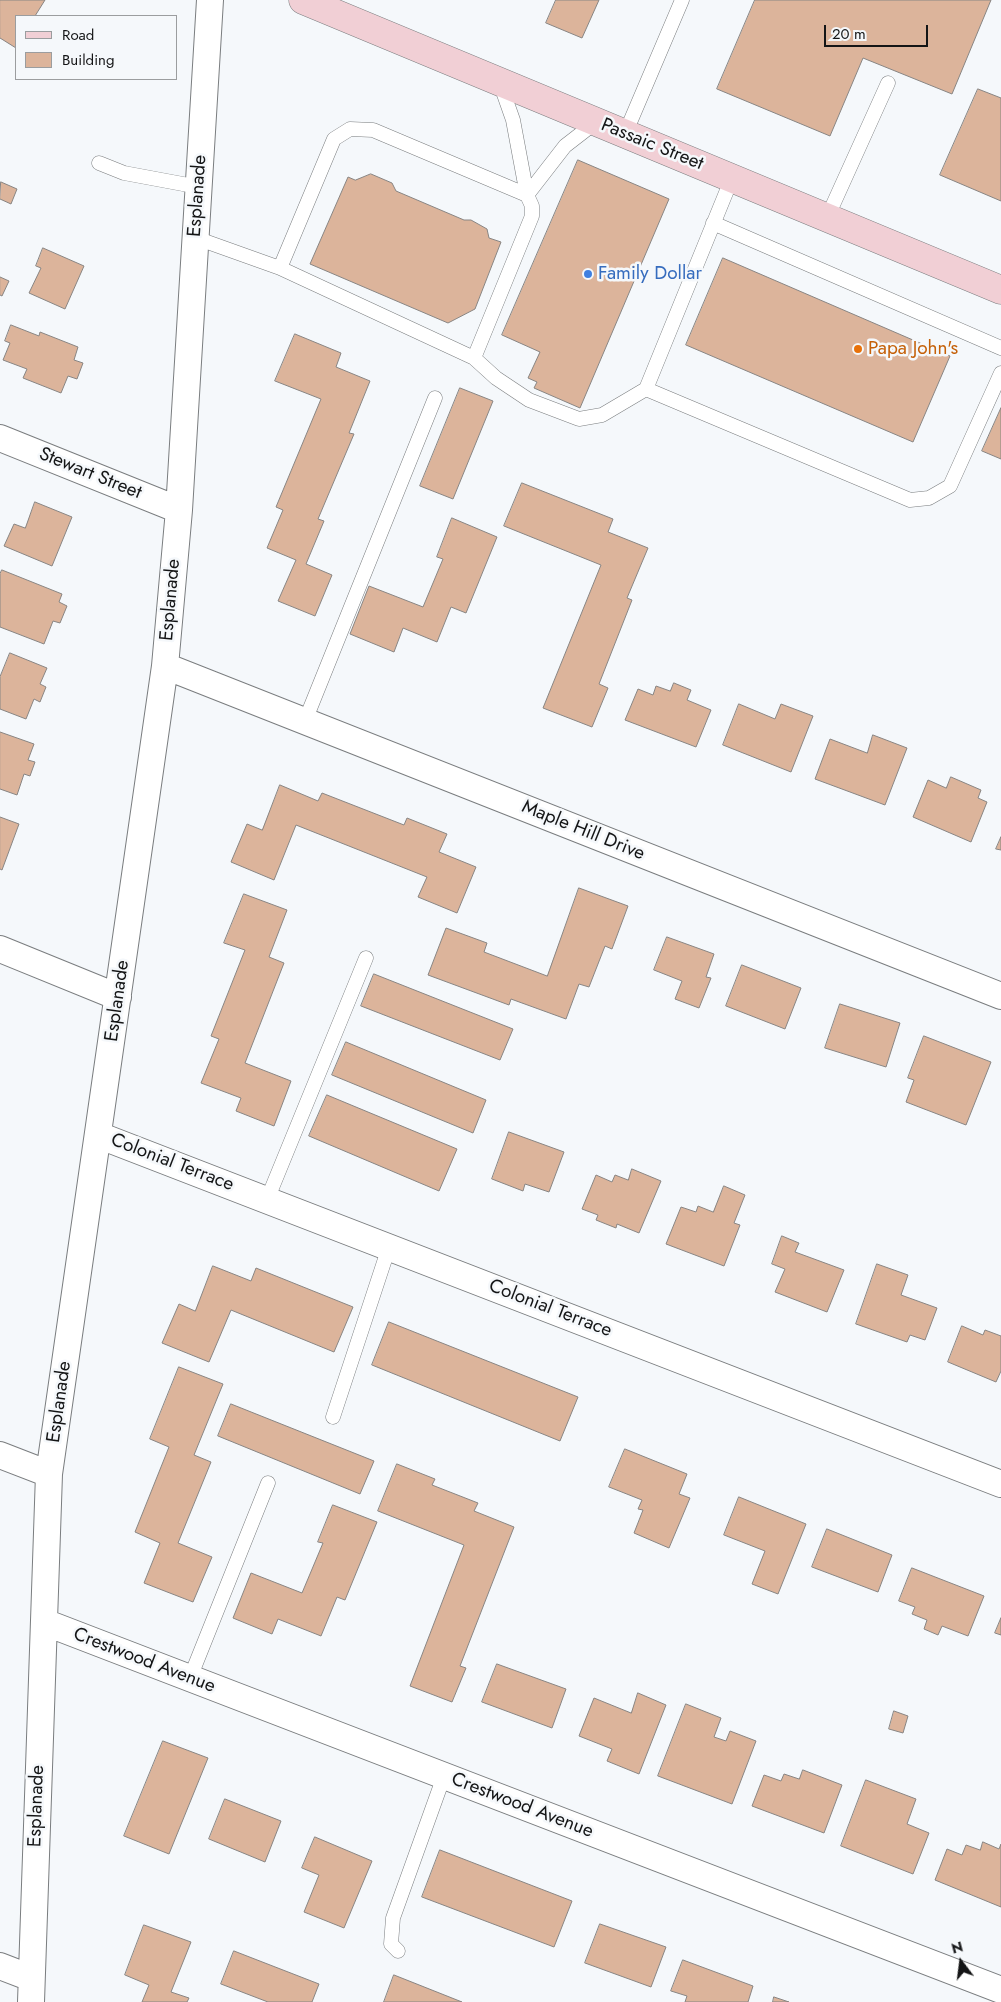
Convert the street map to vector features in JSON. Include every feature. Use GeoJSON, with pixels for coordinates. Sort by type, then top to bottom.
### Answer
{"type":"FeatureCollection","features":[{"type":"Feature","properties":{"kind":"main road","name":"Passaic Street"},"geometry":{"type":"LineString","coordinates":[[318,3],[500,82],[1001,290]]}},
{"type":"Feature","properties":{"kind":"street","name":"Esplanade"},"geometry":{"type":"LineString","coordinates":[[31,1990],[49,1474],[165,666],[179,510],[210,0]]}},
{"type":"Feature","properties":{"kind":"street","name":"Stewart Street"},"geometry":{"type":"LineString","coordinates":[[0,438],[179,510]]}},
{"type":"Feature","properties":{"kind":"street","name":"Maple Hill Drive"},"geometry":{"type":"LineString","coordinates":[[165,666],[1001,996]]}},
{"type":"Feature","properties":{"kind":"street"},"geometry":{"type":"LineString","coordinates":[[0,949],[118,996]]}},
{"type":"Feature","properties":{"kind":"street","name":"Colonial Terrace"},"geometry":{"type":"LineString","coordinates":[[98,1135],[1001,1484]]}},
{"type":"Feature","properties":{"kind":"street"},"geometry":{"type":"LineString","coordinates":[[0,1455],[49,1474]]}},
{"type":"Feature","properties":{"kind":"street","name":"Crestwood Avenue"},"geometry":{"type":"LineString","coordinates":[[44,1622],[1001,1990]]}},
{"type":"Feature","properties":{"kind":"street"},"geometry":{"type":"LineString","coordinates":[[0,1966],[31,1990]]}},
{"type":"Feature","properties":{"kind":"lane"},"geometry":{"type":"LineString","coordinates":[[625,134],[682,0]]}},
{"type":"Feature","properties":{"kind":"lane"},"geometry":{"type":"LineString","coordinates":[[474,358],[532,216],[532,206],[527,194],[513,120],[500,82]]}},
{"type":"Feature","properties":{"kind":"lane"},"geometry":{"type":"LineString","coordinates":[[827,218],[888,84]]}},
{"type":"Feature","properties":{"kind":"lane"},"geometry":{"type":"LineString","coordinates":[[527,194],[565,146],[596,122]]}},
{"type":"Feature","properties":{"kind":"lane"},"geometry":{"type":"LineString","coordinates":[[280,268],[334,140],[350,129],[373,130],[527,194]]}},
{"type":"Feature","properties":{"kind":"lane"},"geometry":{"type":"LineString","coordinates":[[99,163],[124,173],[199,188]]}},
{"type":"Feature","properties":{"kind":"lane"},"geometry":{"type":"LineString","coordinates":[[196,238],[280,268],[474,358],[496,378],[529,400],[580,419],[602,415],[646,389],[732,178]]}},
{"type":"Feature","properties":{"kind":"lane"},"geometry":{"type":"LineString","coordinates":[[713,223],[1001,348]]}},
{"type":"Feature","properties":{"kind":"lane"},"geometry":{"type":"LineString","coordinates":[[646,389],[910,500],[929,498],[950,486],[1001,373]]}},
{"type":"Feature","properties":{"kind":"lane"},"geometry":{"type":"LineString","coordinates":[[305,721],[435,398]]}},
{"type":"Feature","properties":{"kind":"lane"},"geometry":{"type":"LineString","coordinates":[[268,1200],[366,958]]}},
{"type":"Feature","properties":{"kind":"lane"},"geometry":{"type":"LineString","coordinates":[[333,1417],[389,1247]]}},
{"type":"Feature","properties":{"kind":"lane"},"geometry":{"type":"LineString","coordinates":[[190,1678],[268,1483]]}},
{"type":"Feature","properties":{"kind":"lane"},"geometry":{"type":"LineString","coordinates":[[398,1951],[392,1944],[393,1918],[444,1776]]}},
{"type":"Feature","properties":{"kind":"building"},"geometry":{"type":"Polygon","coordinates":[[[0,0],[45,0],[36,15],[15,15],[15,47],[0,38],[0,0]]]}},
{"type":"Feature","properties":{"kind":"building"},"geometry":{"type":"Polygon","coordinates":[[[556,0],[599,0],[582,38],[546,23],[556,0]]]}},
{"type":"Feature","properties":{"kind":"building"},"geometry":{"type":"Polygon","coordinates":[[[755,0],[991,0],[952,94],[863,58],[830,136],[717,89],[755,0]]]}},
{"type":"Feature","properties":{"kind":"building"},"geometry":{"type":"Polygon","coordinates":[[[978,89],[1001,98],[1001,201],[940,175],[978,89]]]}},
{"type":"Feature","properties":{"kind":"building"},"geometry":{"type":"Polygon","coordinates":[[[578,160],[669,199],[580,408],[534,388],[537,382],[528,378],[540,352],[502,335],[578,160]]]}},
{"type":"Feature","properties":{"kind":"building"},"geometry":{"type":"Polygon","coordinates":[[[371,174],[392,183],[396,191],[464,220],[471,220],[487,229],[489,238],[501,242],[475,309],[448,323],[310,264],[348,177],[355,180],[371,174]]]}},
{"type":"Feature","properties":{"kind":"building"},"geometry":{"type":"Polygon","coordinates":[[[1,182],[17,189],[11,204],[0,199],[1,182]]]}},
{"type":"Feature","properties":{"kind":"building"},"geometry":{"type":"Polygon","coordinates":[[[43,248],[84,266],[65,309],[29,293],[41,268],[36,266],[43,248]]]}},
{"type":"Feature","properties":{"kind":"building"},"geometry":{"type":"Polygon","coordinates":[[[723,258],[950,356],[913,442],[686,345],[723,258]]]}},
{"type":"Feature","properties":{"kind":"building"},"geometry":{"type":"Polygon","coordinates":[[[0,277],[9,281],[2,296],[0,295],[0,277]]]}},
{"type":"Feature","properties":{"kind":"building"},"geometry":{"type":"Polygon","coordinates":[[[11,325],[39,336],[40,332],[78,347],[74,360],[83,363],[77,379],[68,376],[61,393],[23,378],[27,369],[3,360],[10,343],[5,341],[11,325]]]}},
{"type":"Feature","properties":{"kind":"building"},"geometry":{"type":"Polygon","coordinates":[[[295,334],[341,353],[336,367],[370,381],[349,433],[354,434],[318,519],[324,521],[306,564],[332,575],[315,616],[278,601],[296,560],[267,548],[283,510],[276,507],[321,399],[275,381],[295,334]]]}},
{"type":"Feature","properties":{"kind":"building"},"geometry":{"type":"Polygon","coordinates":[[[460,388],[493,401],[453,499],[420,486],[460,388]]]}},
{"type":"Feature","properties":{"kind":"building"},"geometry":{"type":"Polygon","coordinates":[[[1001,408],[1001,459],[982,451],[1001,408]]]}},
{"type":"Feature","properties":{"kind":"building"},"geometry":{"type":"Polygon","coordinates":[[[522,483],[613,519],[608,532],[648,548],[627,598],[632,600],[599,684],[608,688],[592,727],[543,708],[601,565],[504,526],[522,483]]]}},
{"type":"Feature","properties":{"kind":"building"},"geometry":{"type":"Polygon","coordinates":[[[35,502],[72,517],[52,566],[4,546],[14,524],[25,528],[35,502]]]}},
{"type":"Feature","properties":{"kind":"building"},"geometry":{"type":"Polygon","coordinates":[[[452,518],[497,537],[466,613],[451,607],[437,642],[403,628],[394,652],[350,634],[369,586],[423,607],[443,559],[437,557],[452,518]]]}},
{"type":"Feature","properties":{"kind":"building"},"geometry":{"type":"Polygon","coordinates":[[[2,570],[62,594],[59,602],[67,606],[60,623],[53,621],[44,644],[0,627],[0,574],[2,570]]]}},
{"type":"Feature","properties":{"kind":"building"},"geometry":{"type":"Polygon","coordinates":[[[10,653],[47,668],[40,684],[46,687],[40,702],[34,699],[26,719],[0,709],[0,677],[10,653]]]}},
{"type":"Feature","properties":{"kind":"building"},"geometry":{"type":"Polygon","coordinates":[[[674,683],[691,690],[687,700],[711,710],[696,747],[625,720],[638,689],[653,695],[656,686],[670,691],[674,683]]]}},
{"type":"Feature","properties":{"kind":"building"},"geometry":{"type":"Polygon","coordinates":[[[739,704],[775,719],[781,704],[813,716],[791,772],[723,745],[739,704]]]}},
{"type":"Feature","properties":{"kind":"building"},"geometry":{"type":"Polygon","coordinates":[[[0,732],[34,744],[28,760],[35,762],[30,776],[24,774],[17,795],[0,789],[0,732]]]}},
{"type":"Feature","properties":{"kind":"building"},"geometry":{"type":"Polygon","coordinates":[[[873,735],[907,748],[885,805],[815,779],[830,739],[867,753],[873,735]]]}},
{"type":"Feature","properties":{"kind":"building"},"geometry":{"type":"Polygon","coordinates":[[[951,777],[981,790],[978,798],[987,802],[971,842],[913,817],[928,780],[946,788],[951,777]]]}},
{"type":"Feature","properties":{"kind":"building"},"geometry":{"type":"Polygon","coordinates":[[[280,785],[318,801],[322,793],[404,825],[407,818],[447,834],[439,852],[476,867],[457,913],[418,897],[427,877],[296,825],[274,880],[231,862],[247,824],[262,830],[280,785]]]}},
{"type":"Feature","properties":{"kind":"building"},"geometry":{"type":"Polygon","coordinates":[[[0,817],[19,824],[2,870],[0,869],[0,817]]]}},
{"type":"Feature","properties":{"kind":"building"},"geometry":{"type":"Polygon","coordinates":[[[1001,837],[1001,850],[996,849],[1001,837]]]}},
{"type":"Feature","properties":{"kind":"building"},"geometry":{"type":"Polygon","coordinates":[[[579,888],[628,906],[612,949],[605,946],[589,987],[579,984],[566,1019],[511,999],[509,1005],[428,975],[446,928],[487,943],[484,952],[547,976],[579,888]]]}},
{"type":"Feature","properties":{"kind":"building"},"geometry":{"type":"Polygon","coordinates":[[[244,894],[287,910],[269,957],[284,963],[245,1063],[291,1081],[274,1126],[236,1111],[241,1098],[201,1083],[219,1039],[211,1036],[245,950],[224,943],[244,894]]]}},
{"type":"Feature","properties":{"kind":"building"},"geometry":{"type":"Polygon","coordinates":[[[667,937],[714,954],[706,977],[711,978],[699,1008],[675,999],[682,981],[654,970],[667,937]]]}},
{"type":"Feature","properties":{"kind":"building"},"geometry":{"type":"Polygon","coordinates":[[[742,965],[801,988],[785,1029],[726,1006],[742,965]]]}},
{"type":"Feature","properties":{"kind":"building"},"geometry":{"type":"Polygon","coordinates":[[[374,974],[513,1029],[500,1060],[361,1006],[374,974]]]}},
{"type":"Feature","properties":{"kind":"building"},"geometry":{"type":"Polygon","coordinates":[[[840,1004],[900,1023],[886,1067],[825,1048],[840,1004]]]}},
{"type":"Feature","properties":{"kind":"building"},"geometry":{"type":"Polygon","coordinates":[[[924,1036],[991,1062],[966,1125],[906,1102],[914,1080],[908,1078],[924,1036]]]}},
{"type":"Feature","properties":{"kind":"building"},"geometry":{"type":"Polygon","coordinates":[[[346,1042],[486,1100],[473,1133],[332,1075],[346,1042]]]}},
{"type":"Feature","properties":{"kind":"building"},"geometry":{"type":"Polygon","coordinates":[[[327,1095],[457,1149],[439,1191],[309,1136],[327,1095]]]}},
{"type":"Feature","properties":{"kind":"building"},"geometry":{"type":"Polygon","coordinates":[[[509,1132],[564,1152],[549,1192],[525,1184],[523,1191],[492,1179],[509,1132]]]}},
{"type":"Feature","properties":{"kind":"building"},"geometry":{"type":"Polygon","coordinates":[[[632,1169],[661,1181],[639,1233],[617,1224],[616,1228],[596,1220],[598,1215],[582,1209],[596,1175],[612,1182],[615,1175],[628,1180],[632,1169]]]}},
{"type":"Feature","properties":{"kind":"building"},"geometry":{"type":"Polygon","coordinates":[[[724,1186],[745,1195],[734,1223],[740,1225],[724,1266],[666,1244],[681,1207],[696,1212],[698,1206],[713,1212],[724,1186]]]}},
{"type":"Feature","properties":{"kind":"building"},"geometry":{"type":"Polygon","coordinates":[[[782,1236],[799,1243],[795,1252],[844,1270],[827,1312],[775,1292],[785,1269],[772,1264],[782,1236]]]}},
{"type":"Feature","properties":{"kind":"building"},"geometry":{"type":"Polygon","coordinates":[[[877,1264],[908,1275],[901,1295],[937,1308],[925,1340],[910,1335],[907,1342],[856,1324],[877,1264]]]}},
{"type":"Feature","properties":{"kind":"building"},"geometry":{"type":"Polygon","coordinates":[[[213,1266],[251,1281],[256,1268],[353,1307],[334,1352],[231,1310],[209,1362],[162,1343],[179,1304],[195,1311],[213,1266]]]}},
{"type":"Feature","properties":{"kind":"building"},"geometry":{"type":"Polygon","coordinates":[[[389,1322],[578,1397],[560,1441],[372,1365],[389,1322]]]}},
{"type":"Feature","properties":{"kind":"building"},"geometry":{"type":"Polygon","coordinates":[[[962,1326],[983,1335],[985,1330],[1001,1336],[1001,1371],[996,1382],[948,1362],[962,1326]]]}},
{"type":"Feature","properties":{"kind":"building"},"geometry":{"type":"Polygon","coordinates":[[[179,1367],[223,1384],[194,1455],[211,1462],[178,1543],[212,1557],[193,1602],[144,1583],[160,1543],[135,1532],[169,1447],[150,1439],[179,1367]]]}},
{"type":"Feature","properties":{"kind":"building"},"geometry":{"type":"Polygon","coordinates":[[[231,1404],[374,1461],[360,1494],[218,1436],[231,1404]]]}},
{"type":"Feature","properties":{"kind":"building"},"geometry":{"type":"Polygon","coordinates":[[[625,1449],[687,1474],[679,1494],[690,1498],[669,1548],[634,1533],[643,1510],[638,1509],[642,1500],[609,1487],[625,1449]]]}},
{"type":"Feature","properties":{"kind":"building"},"geometry":{"type":"Polygon","coordinates":[[[397,1464],[435,1479],[432,1485],[478,1503],[474,1511],[514,1527],[460,1666],[466,1668],[452,1702],[410,1686],[464,1545],[378,1511],[397,1464]]]}},
{"type":"Feature","properties":{"kind":"building"},"geometry":{"type":"Polygon","coordinates":[[[739,1497],[806,1524],[778,1594],[752,1584],[765,1551],[724,1535],[739,1497]]]}},
{"type":"Feature","properties":{"kind":"building"},"geometry":{"type":"Polygon","coordinates":[[[333,1505],[377,1522],[345,1600],[337,1597],[321,1636],[278,1619],[272,1634],[233,1618],[251,1573],[302,1593],[323,1543],[318,1542],[333,1505]]]}},
{"type":"Feature","properties":{"kind":"building"},"geometry":{"type":"Polygon","coordinates":[[[827,1529],[892,1555],[878,1592],[812,1567],[827,1529]]]}},
{"type":"Feature","properties":{"kind":"building"},"geometry":{"type":"Polygon","coordinates":[[[912,1568],[984,1596],[968,1636],[942,1626],[938,1635],[924,1629],[927,1620],[912,1614],[915,1607],[899,1601],[912,1568]]]}},
{"type":"Feature","properties":{"kind":"building"},"geometry":{"type":"Polygon","coordinates":[[[1001,1618],[1001,1635],[995,1633],[1001,1618]]]}},
{"type":"Feature","properties":{"kind":"building"},"geometry":{"type":"Polygon","coordinates":[[[497,1664],[566,1689],[552,1728],[482,1702],[497,1664]]]}},
{"type":"Feature","properties":{"kind":"building"},"geometry":{"type":"Polygon","coordinates":[[[638,1693],[666,1705],[639,1774],[607,1761],[612,1749],[579,1736],[594,1698],[631,1713],[638,1693]]]}},
{"type":"Feature","properties":{"kind":"building"},"geometry":{"type":"Polygon","coordinates":[[[686,1704],[721,1718],[714,1737],[726,1741],[730,1731],[756,1741],[732,1804],[658,1776],[686,1704]]]}},
{"type":"Feature","properties":{"kind":"building"},"geometry":{"type":"Polygon","coordinates":[[[894,1711],[908,1716],[903,1733],[889,1729],[894,1711]]]}},
{"type":"Feature","properties":{"kind":"building"},"geometry":{"type":"Polygon","coordinates":[[[163,1741],[208,1758],[169,1854],[124,1836],[163,1741]]]}},
{"type":"Feature","properties":{"kind":"building"},"geometry":{"type":"Polygon","coordinates":[[[803,1770],[842,1785],[824,1833],[752,1806],[764,1775],[781,1781],[784,1774],[799,1779],[803,1770]]]}},
{"type":"Feature","properties":{"kind":"building"},"geometry":{"type":"Polygon","coordinates":[[[866,1780],[916,1799],[907,1824],[929,1833],[913,1874],[841,1846],[866,1780]]]}},
{"type":"Feature","properties":{"kind":"building"},"geometry":{"type":"Polygon","coordinates":[[[225,1799],[281,1821],[265,1862],[209,1839],[225,1799]]]}},
{"type":"Feature","properties":{"kind":"building"},"geometry":{"type":"Polygon","coordinates":[[[315,1837],[372,1861],[344,1928],[304,1912],[319,1875],[302,1868],[315,1837]]]}},
{"type":"Feature","properties":{"kind":"building"},"geometry":{"type":"Polygon","coordinates":[[[983,1842],[999,1849],[1001,1844],[1001,1907],[935,1880],[947,1849],[962,1855],[966,1845],[980,1850],[983,1842]]]}},
{"type":"Feature","properties":{"kind":"building"},"geometry":{"type":"Polygon","coordinates":[[[440,1850],[572,1901],[554,1947],[422,1897],[440,1850]]]}},
{"type":"Feature","properties":{"kind":"building"},"geometry":{"type":"Polygon","coordinates":[[[600,1924],[666,1947],[651,1987],[585,1963],[600,1924]]]}},
{"type":"Feature","properties":{"kind":"building"},"geometry":{"type":"Polygon","coordinates":[[[144,1925],[191,1942],[171,1992],[189,1998],[187,2002],[142,2002],[149,1985],[125,1975],[144,1925]]]}},
{"type":"Feature","properties":{"kind":"building"},"geometry":{"type":"Polygon","coordinates":[[[234,1951],[319,1984],[312,2002],[268,2002],[221,1984],[234,1951]]]}},
{"type":"Feature","properties":{"kind":"building"},"geometry":{"type":"Polygon","coordinates":[[[683,1960],[753,1986],[748,2002],[685,2002],[687,1996],[671,1991],[683,1960]]]}},
{"type":"Feature","properties":{"kind":"building"},"geometry":{"type":"Polygon","coordinates":[[[394,1975],[462,2002],[384,2002],[394,1975]]]}},
{"type":"Feature","properties":{"kind":"building"},"geometry":{"type":"Polygon","coordinates":[[[774,1997],[789,2002],[773,2002],[774,1997]]]}},
{"type":"Feature","properties":{"kind":"place","name":"Family Dollar"},"geometry":{"type":"Point","coordinates":[588,274]}},
{"type":"Feature","properties":{"kind":"place","name":"Papa John's"},"geometry":{"type":"Point","coordinates":[858,349]}}]}
